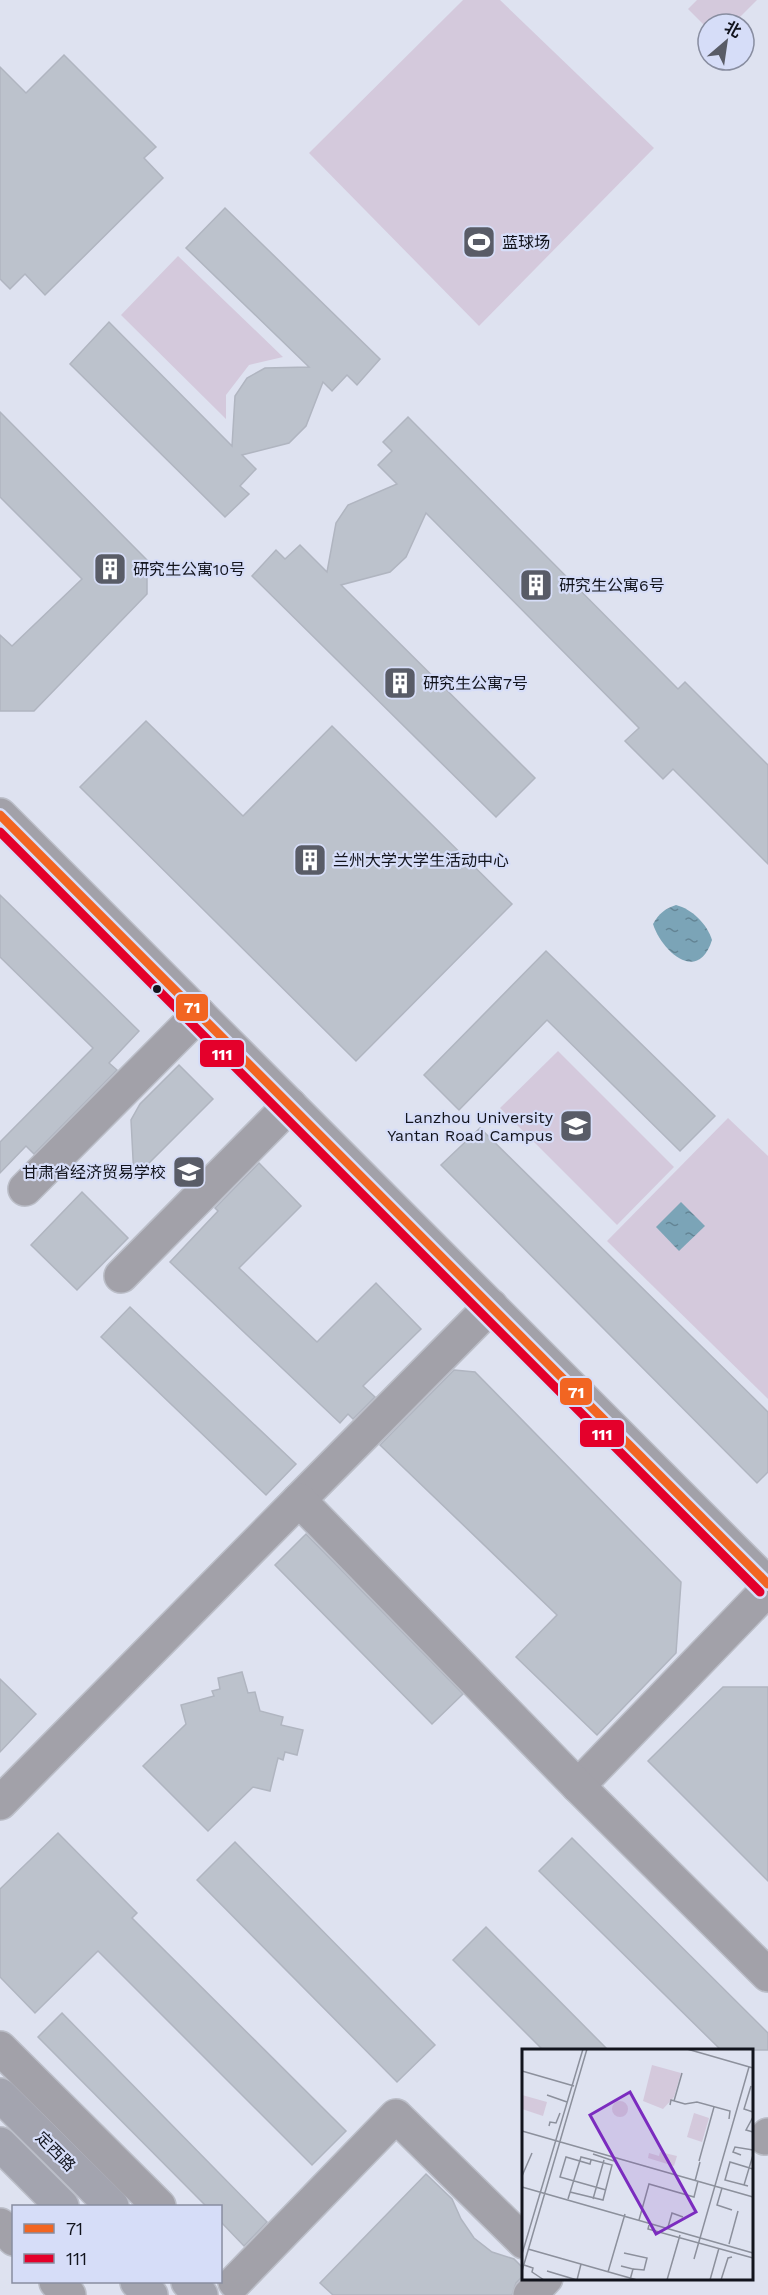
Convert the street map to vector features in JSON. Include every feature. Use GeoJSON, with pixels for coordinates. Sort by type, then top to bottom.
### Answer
{"type":"FeatureCollection","features":[{"type":"Feature","properties":{"kind":"main road","name":"定西路"},"geometry":{"type":"LineString","coordinates":[[0,2095],[111,2205]]}},
{"type":"Feature","properties":{"kind":"main road"},"geometry":{"type":"LineString","coordinates":[[0,2144],[61,2205]]}},
{"type":"Feature","properties":{"kind":"main road"},"geometry":{"type":"LineString","coordinates":[[138,2283],[151,2295]]}},
{"type":"Feature","properties":{"kind":"main road"},"geometry":{"type":"LineString","coordinates":[[189,2283],[201,2295]]}},
{"type":"Feature","properties":{"kind":"street"},"geometry":{"type":"LineString","coordinates":[[0,815],[768,1584]]}},
{"type":"Feature","properties":{"kind":"street"},"geometry":{"type":"LineString","coordinates":[[25,1189],[199,1014]]}},
{"type":"Feature","properties":{"kind":"street"},"geometry":{"type":"LineString","coordinates":[[121,1276],[290,1105]]}},
{"type":"Feature","properties":{"kind":"street"},"geometry":{"type":"LineString","coordinates":[[0,1803],[491,1306]]}},
{"type":"Feature","properties":{"kind":"street"},"geometry":{"type":"LineString","coordinates":[[298,1500],[578,1786],[768,1975]]}},
{"type":"Feature","properties":{"kind":"street"},"geometry":{"type":"LineString","coordinates":[[578,1786],[768,1589]]}},
{"type":"Feature","properties":{"kind":"street"},"geometry":{"type":"LineString","coordinates":[[0,2048],[158,2205]]}},
{"type":"Feature","properties":{"kind":"street"},"geometry":{"type":"LineString","coordinates":[[235,2282],[396,2116],[522,2240]]}},
{"type":"Feature","properties":{"kind":"street"},"geometry":{"type":"LineString","coordinates":[[0,2225],[12,2237]]}},
{"type":"Feature","properties":{"kind":"street"},"geometry":{"type":"LineString","coordinates":[[530,2295],[544,2280]]}},
{"type":"Feature","properties":{"kind":"street"},"geometry":{"type":"LineString","coordinates":[[57,2283],[69,2295]]}},
{"type":"Feature","properties":{"kind":"shaded area","name":"蓝球场"},"geometry":{"type":"Polygon","coordinates":[[[463,0],[500,0],[654,148],[479,326],[309,153],[463,0]]]}},
{"type":"Feature","properties":{"kind":"shaded area"},"geometry":{"type":"Polygon","coordinates":[[[697,0],[757,0],[745,12],[696,12],[696,17],[688,9],[697,0]]]}},
{"type":"Feature","properties":{"kind":"shaded area"},"geometry":{"type":"Polygon","coordinates":[[[178,256],[283,357],[249,365],[226,395],[226,419],[121,315],[178,256]]]}},
{"type":"Feature","properties":{"kind":"shaded area"},"geometry":{"type":"Polygon","coordinates":[[[558,1051],[674,1167],[617,1225],[500,1108],[558,1051]]]}},
{"type":"Feature","properties":{"kind":"shaded area"},"geometry":{"type":"Polygon","coordinates":[[[728,1118],[768,1156],[768,1399],[607,1241],[728,1118]]]}},
{"type":"Feature","properties":{"kind":"water"},"geometry":{"type":"Polygon","coordinates":[[[676,905],[693,914],[710,934],[712,940],[706,953],[698,960],[690,962],[672,953],[664,945],[653,924],[663,912],[676,905]]]}},
{"type":"Feature","properties":{"kind":"water"},"geometry":{"type":"Polygon","coordinates":[[[681,1202],[705,1226],[679,1251],[656,1227],[681,1202]]]}},
{"type":"Feature","properties":{"kind":"building"},"geometry":{"type":"Polygon","coordinates":[[[64,55],[156,147],[144,158],[163,178],[45,295],[25,274],[10,289],[0,279],[0,67],[26,93],[64,55]]]}},
{"type":"Feature","properties":{"kind":"building"},"geometry":{"type":"Polygon","coordinates":[[[225,208],[380,359],[357,385],[347,375],[332,391],[323,382],[306,426],[289,443],[242,455],[256,469],[240,486],[249,494],[225,517],[70,364],[109,322],[232,446],[235,396],[247,378],[265,368],[309,367],[186,248],[225,208]]]}},
{"type":"Feature","properties":{"kind":"building","name":"研究生公寓10号"},"geometry":{"type":"Polygon","coordinates":[[[0,412],[147,560],[147,594],[34,711],[0,711],[0,635],[12,646],[82,579],[0,497],[0,412]]]}},
{"type":"Feature","properties":{"kind":"building"},"geometry":{"type":"Polygon","coordinates":[[[408,417],[678,689],[685,682],[768,765],[768,864],[673,769],[663,779],[625,741],[639,728],[426,513],[406,557],[390,572],[341,585],[535,778],[496,817],[252,576],[276,550],[285,559],[300,545],[327,572],[336,523],[348,505],[397,484],[378,465],[392,451],[383,442],[408,417]]]}},
{"type":"Feature","properties":{"kind":"building","name":"兰州大学大学生活动中心"},"geometry":{"type":"Polygon","coordinates":[[[146,721],[243,816],[332,726],[512,904],[356,1061],[80,787],[146,721]]]}},
{"type":"Feature","properties":{"kind":"building"},"geometry":{"type":"Polygon","coordinates":[[[0,895],[139,1031],[109,1063],[117,1070],[34,1154],[26,1146],[0,1173],[0,1142],[93,1048],[0,957],[0,895]]]}},
{"type":"Feature","properties":{"kind":"building"},"geometry":{"type":"Polygon","coordinates":[[[546,951],[715,1116],[680,1151],[547,1020],[459,1110],[424,1075],[546,951]]]}},
{"type":"Feature","properties":{"kind":"building"},"geometry":{"type":"Polygon","coordinates":[[[179,1065],[213,1099],[134,1178],[131,1120],[140,1104],[179,1065]]]}},
{"type":"Feature","properties":{"kind":"building"},"geometry":{"type":"Polygon","coordinates":[[[480,1128],[768,1412],[768,1472],[757,1483],[441,1165],[480,1128]]]}},
{"type":"Feature","properties":{"kind":"building"},"geometry":{"type":"Polygon","coordinates":[[[259,1163],[301,1206],[239,1268],[317,1342],[376,1283],[421,1329],[363,1386],[375,1397],[353,1419],[348,1414],[340,1423],[170,1262],[218,1211],[215,1208],[259,1163]]]}},
{"type":"Feature","properties":{"kind":"building"},"geometry":{"type":"Polygon","coordinates":[[[82,1192],[128,1238],[77,1290],[31,1245],[82,1192]]]}},
{"type":"Feature","properties":{"kind":"building"},"geometry":{"type":"Polygon","coordinates":[[[130,1307],[296,1464],[266,1495],[101,1337],[130,1307]]]}},
{"type":"Feature","properties":{"kind":"building"},"geometry":{"type":"Polygon","coordinates":[[[454,1370],[475,1372],[681,1582],[676,1653],[597,1735],[516,1657],[557,1615],[380,1445],[454,1370]]]}},
{"type":"Feature","properties":{"kind":"building"},"geometry":{"type":"Polygon","coordinates":[[[306,1534],[463,1694],[432,1724],[275,1565],[306,1534]]]}},
{"type":"Feature","properties":{"kind":"building"},"geometry":{"type":"Polygon","coordinates":[[[242,1672],[248,1693],[255,1692],[260,1711],[283,1717],[281,1725],[303,1730],[297,1755],[285,1752],[283,1760],[278,1758],[270,1791],[253,1787],[208,1831],[143,1766],[186,1724],[181,1705],[214,1696],[212,1691],[220,1689],[218,1678],[242,1672]]]}},
{"type":"Feature","properties":{"kind":"building"},"geometry":{"type":"Polygon","coordinates":[[[0,1679],[36,1714],[0,1752],[0,1679]]]}},
{"type":"Feature","properties":{"kind":"building"},"geometry":{"type":"Polygon","coordinates":[[[723,1687],[768,1687],[768,1881],[648,1761],[723,1687]]]}},
{"type":"Feature","properties":{"kind":"building"},"geometry":{"type":"Polygon","coordinates":[[[58,1833],[137,1913],[132,1918],[346,2131],[312,2165],[98,1951],[35,2013],[0,1977],[0,1889],[58,1833]]]}},
{"type":"Feature","properties":{"kind":"building"},"geometry":{"type":"Polygon","coordinates":[[[572,1838],[768,2033],[768,2050],[720,2049],[539,1871],[572,1838]]]}},
{"type":"Feature","properties":{"kind":"building"},"geometry":{"type":"Polygon","coordinates":[[[235,1842],[435,2045],[397,2082],[197,1880],[235,1842]]]}},
{"type":"Feature","properties":{"kind":"building"},"geometry":{"type":"Polygon","coordinates":[[[486,1927],[607,2049],[542,2049],[453,1960],[486,1927]]]}},
{"type":"Feature","properties":{"kind":"building"},"geometry":{"type":"Polygon","coordinates":[[[62,2013],[267,2222],[244,2246],[222,2223],[222,2205],[205,2205],[38,2037],[62,2013]]]}},
{"type":"Feature","properties":{"kind":"building"},"geometry":{"type":"Polygon","coordinates":[[[426,2174],[452,2199],[461,2219],[474,2238],[492,2252],[514,2259],[522,2267],[522,2277],[516,2283],[512,2295],[333,2295],[320,2283],[426,2174]]]}},
{"type":"Feature","properties":{"kind":"transit line","name":"71"},"geometry":{"type":"LineString","coordinates":[[0,815],[768,1584]]}},
{"type":"Feature","properties":{"kind":"transit line","name":"111"},"geometry":{"type":"LineString","coordinates":[[0,832],[760,1592]]}},
{"type":"Feature","properties":{"kind":"place","name":"蓝球场"},"geometry":{"type":"Point","coordinates":[479,242]}},
{"type":"Feature","properties":{"kind":"place","name":"研究生公寓10号"},"geometry":{"type":"Point","coordinates":[110,569]}},
{"type":"Feature","properties":{"kind":"place","name":"研究生公寓6号"},"geometry":{"type":"Point","coordinates":[536,585]}},
{"type":"Feature","properties":{"kind":"place","name":"研究生公寓7号"},"geometry":{"type":"Point","coordinates":[400,683]}},
{"type":"Feature","properties":{"kind":"place","name":"兰州大学大学生活动中心"},"geometry":{"type":"Point","coordinates":[310,860]}},
{"type":"Feature","properties":{"kind":"place","name":"Lanzhou University Yantan Road Campus"},"geometry":{"type":"Point","coordinates":[576,1126]}},
{"type":"Feature","properties":{"kind":"place","name":"甘肃省经济贸易学校"},"geometry":{"type":"Point","coordinates":[189,1172]}}]}
